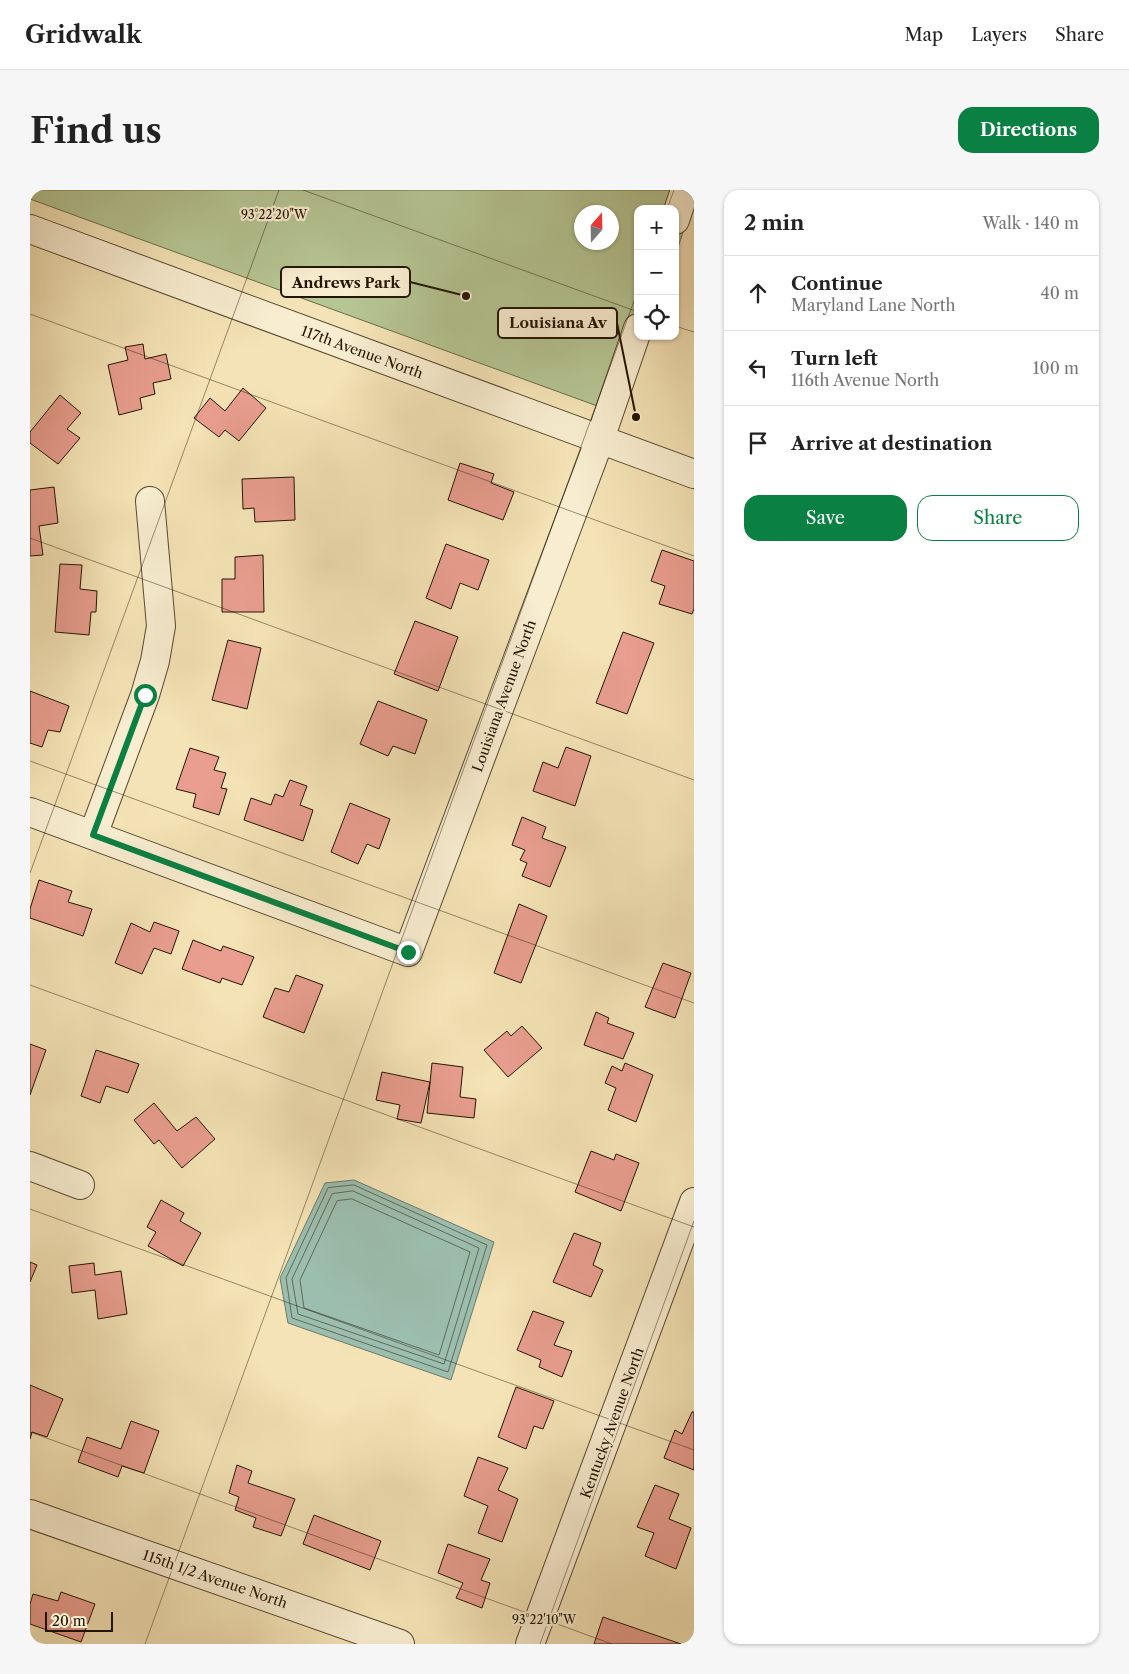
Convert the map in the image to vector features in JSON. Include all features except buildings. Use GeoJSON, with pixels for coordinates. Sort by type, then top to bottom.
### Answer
{"type":"FeatureCollection","features":[{"type":"Feature","properties":{"kind":"street"},"geometry":{"type":"LineString","coordinates":[[679,208],[685,190]]}},
{"type":"Feature","properties":{"kind":"street","name":"117th Avenue North"},"geometry":{"type":"LineString","coordinates":[[30,229],[694,474]]}},
{"type":"Feature","properties":{"kind":"street","name":"Louisiana Avenue North"},"geometry":{"type":"LineString","coordinates":[[93,835],[408,952],[600,439],[634,340]]}},
{"type":"Feature","properties":{"kind":"street"},"geometry":{"type":"LineString","coordinates":[[30,812],[93,835],[145,695],[155,661],[161,626],[159,586],[150,501]]}},
{"type":"Feature","properties":{"kind":"street"},"geometry":{"type":"LineString","coordinates":[[30,1166],[80,1185]]}},
{"type":"Feature","properties":{"kind":"street","name":"Kentucky Avenue North"},"geometry":{"type":"LineString","coordinates":[[530,1644],[693,1206]]}},
{"type":"Feature","properties":{"kind":"street","name":"115th 1/2 Avenue North"},"geometry":{"type":"LineString","coordinates":[[30,1514],[400,1644]]}},
{"type":"Feature","properties":{"kind":"green space"},"geometry":{"type":"Polygon","coordinates":[[[30,190],[694,190],[694,200],[679,244],[679,205],[634,205],[634,340],[637,340],[622,415],[30,199],[30,190]]]}},
{"type":"Feature","properties":{"kind":"water"},"geometry":{"type":"Polygon","coordinates":[[[354,1180],[494,1242],[451,1380],[288,1323],[280,1278],[325,1183],[354,1180]]]}},
{"type":"Feature","properties":{"kind":"place","name":"Andrews Park"},"geometry":{"type":"Point","coordinates":[466,296]}},
{"type":"Feature","properties":{"kind":"place","name":"Louisiana Av"},"geometry":{"type":"Point","coordinates":[636,417]}},
{"type":"Feature","properties":{"kind":"route"},"geometry":{"type":"LineString","coordinates":[[145,695],[93,835],[408,952]]}}]}
